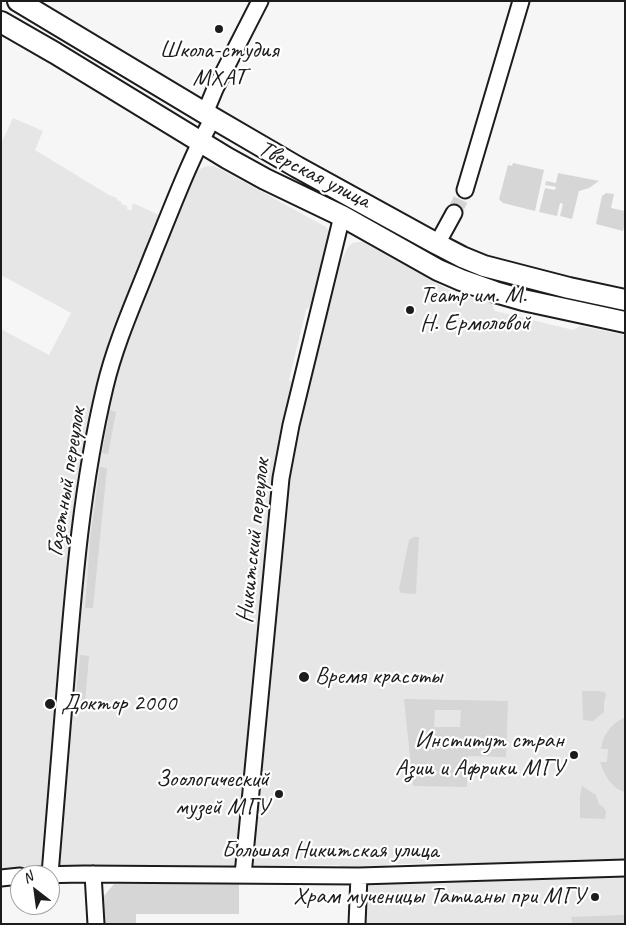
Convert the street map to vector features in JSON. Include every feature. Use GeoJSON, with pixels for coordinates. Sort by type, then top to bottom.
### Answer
{"type":"FeatureCollection","features":[{"type":"Feature","properties":{"kind":"main road","name":"Тверская улица"},"geometry":{"type":"LineString","coordinates":[[18,1],[297,167],[462,257],[484,266],[625,300]]}},
{"type":"Feature","properties":{"kind":"main road","name":"Тверская улица"},"geometry":{"type":"LineString","coordinates":[[1,22],[265,179],[342,216],[438,270],[461,280],[523,300],[625,322]]}},
{"type":"Feature","properties":{"kind":"street","name":"Газетный переулок"},"geometry":{"type":"LineString","coordinates":[[44,865],[78,541],[101,404],[126,321],[200,142],[215,89],[260,1]]}},
{"type":"Feature","properties":{"kind":"street"},"geometry":{"type":"LineString","coordinates":[[465,190],[521,1]]}},
{"type":"Feature","properties":{"kind":"street"},"geometry":{"type":"LineString","coordinates":[[437,244],[454,213]]}},
{"type":"Feature","properties":{"kind":"street","name":"Никитский переулок"},"geometry":{"type":"LineString","coordinates":[[243,875],[281,478],[291,426],[342,216]]}},
{"type":"Feature","properties":{"kind":"street","name":"Большая Никитская улица"},"geometry":{"type":"LineString","coordinates":[[60,875],[359,876],[625,868]]}},
{"type":"Feature","properties":{"kind":"street"},"geometry":{"type":"LineString","coordinates":[[93,874],[96,924]]}},
{"type":"Feature","properties":{"kind":"street"},"geometry":{"type":"LineString","coordinates":[[357,924],[359,876]]}},
{"type":"Feature","properties":{"kind":"shaded area"},"geometry":{"type":"Polygon","coordinates":[[[13,118],[43,131],[35,150],[117,198],[117,200],[122,202],[121,204],[127,206],[127,209],[131,211],[133,203],[161,216],[101,368],[95,405],[44,861],[42,865],[10,865],[10,868],[1,869],[1,329],[49,355],[71,313],[1,275],[1,144],[13,118]]]}},
{"type":"Feature","properties":{"kind":"shaded area"},"geometry":{"type":"Polygon","coordinates":[[[513,163],[544,170],[535,211],[503,203],[499,199],[508,165],[512,166],[513,163]]]}},
{"type":"Feature","properties":{"kind":"shaded area"},"geometry":{"type":"Polygon","coordinates":[[[213,166],[224,171],[326,227],[330,232],[315,301],[306,310],[289,380],[295,382],[269,542],[265,548],[260,617],[263,624],[238,865],[235,870],[62,867],[58,865],[84,541],[97,451],[112,384],[195,173],[202,168],[213,166]]]}},
{"type":"Feature","properties":{"kind":"shaded area"},"geometry":{"type":"Polygon","coordinates":[[[558,173],[599,181],[589,188],[579,191],[572,219],[560,216],[563,204],[560,203],[557,216],[539,212],[545,188],[555,190],[556,187],[545,185],[546,181],[556,183],[558,173]]]}},
{"type":"Feature","properties":{"kind":"shaded area"},"geometry":{"type":"Polygon","coordinates":[[[606,193],[614,194],[611,208],[625,211],[623,231],[596,224],[602,196],[606,193]]]}},
{"type":"Feature","properties":{"kind":"shaded area"},"geometry":{"type":"Polygon","coordinates":[[[358,242],[363,242],[453,292],[492,304],[495,311],[573,330],[580,326],[625,335],[625,861],[389,864],[381,869],[343,870],[339,865],[284,866],[279,869],[253,868],[250,863],[251,838],[256,831],[266,726],[263,720],[265,704],[268,699],[288,480],[298,428],[341,262],[348,247],[358,242]]]}},
{"type":"Feature","properties":{"kind":"shaded area"},"geometry":{"type":"Polygon","coordinates":[[[110,410],[116,412],[108,454],[102,453],[110,410]]]}},
{"type":"Feature","properties":{"kind":"shaded area"},"geometry":{"type":"Polygon","coordinates":[[[100,467],[107,468],[93,608],[85,608],[90,540],[100,467]]]}},
{"type":"Feature","properties":{"kind":"shaded area"},"geometry":{"type":"Polygon","coordinates":[[[419,537],[416,594],[401,593],[399,589],[409,540],[419,537]]]}},
{"type":"Feature","properties":{"kind":"shaded area"},"geometry":{"type":"Polygon","coordinates":[[[80,655],[89,656],[85,703],[75,703],[80,655]]]}},
{"type":"Feature","properties":{"kind":"shaded area"},"geometry":{"type":"Polygon","coordinates":[[[582,691],[605,692],[604,712],[593,721],[583,720],[582,691]]]}},
{"type":"Feature","properties":{"kind":"shaded area"},"geometry":{"type":"Polygon","coordinates":[[[404,699],[508,701],[506,757],[468,756],[467,787],[413,786],[404,699]],[[435,710],[434,727],[460,727],[461,710],[435,710]]]}},
{"type":"Feature","properties":{"kind":"shaded area"},"geometry":{"type":"Polygon","coordinates":[[[625,718],[625,792],[612,784],[600,762],[607,762],[608,749],[601,749],[605,735],[614,724],[625,718]]]}},
{"type":"Feature","properties":{"kind":"shaded area"},"geometry":{"type":"Polygon","coordinates":[[[582,786],[596,795],[599,804],[606,811],[605,819],[580,818],[582,786]]]}},
{"type":"Feature","properties":{"kind":"shaded area"},"geometry":{"type":"Polygon","coordinates":[[[625,875],[625,924],[360,924],[364,882],[625,875]]]}},
{"type":"Feature","properties":{"kind":"shaded area"},"geometry":{"type":"Polygon","coordinates":[[[114,884],[239,884],[239,914],[136,914],[136,924],[104,924],[102,898],[114,884]]]}},
{"type":"Feature","properties":{"kind":"shaded area"},"geometry":{"type":"Polygon","coordinates":[[[624,915],[625,924],[573,924],[571,917],[624,915]]]}},
{"type":"Feature","properties":{"kind":"tunnel"},"geometry":{"type":"LineString","coordinates":[[454,213],[465,190]]}},
{"type":"Feature","properties":{"kind":"place","name":"Школа-студия МХАТ"},"geometry":{"type":"Point","coordinates":[219,29]}},
{"type":"Feature","properties":{"kind":"place","name":"Театр им. М. Н. Ермоловой"},"geometry":{"type":"Point","coordinates":[410,310]}},
{"type":"Feature","properties":{"kind":"place","name":"Время красоты"},"geometry":{"type":"Point","coordinates":[304,677]}},
{"type":"Feature","properties":{"kind":"place","name":"Доктор 2000"},"geometry":{"type":"Point","coordinates":[50,704]}},
{"type":"Feature","properties":{"kind":"place","name":"Институт стран Азии и Африки МГУ"},"geometry":{"type":"Point","coordinates":[574,755]}},
{"type":"Feature","properties":{"kind":"place","name":"Зоологический музей МГУ"},"geometry":{"type":"Point","coordinates":[279,794]}},
{"type":"Feature","properties":{"kind":"place","name":"Храм мученицы Татианы при МГУ"},"geometry":{"type":"Point","coordinates":[595,897]}}]}
